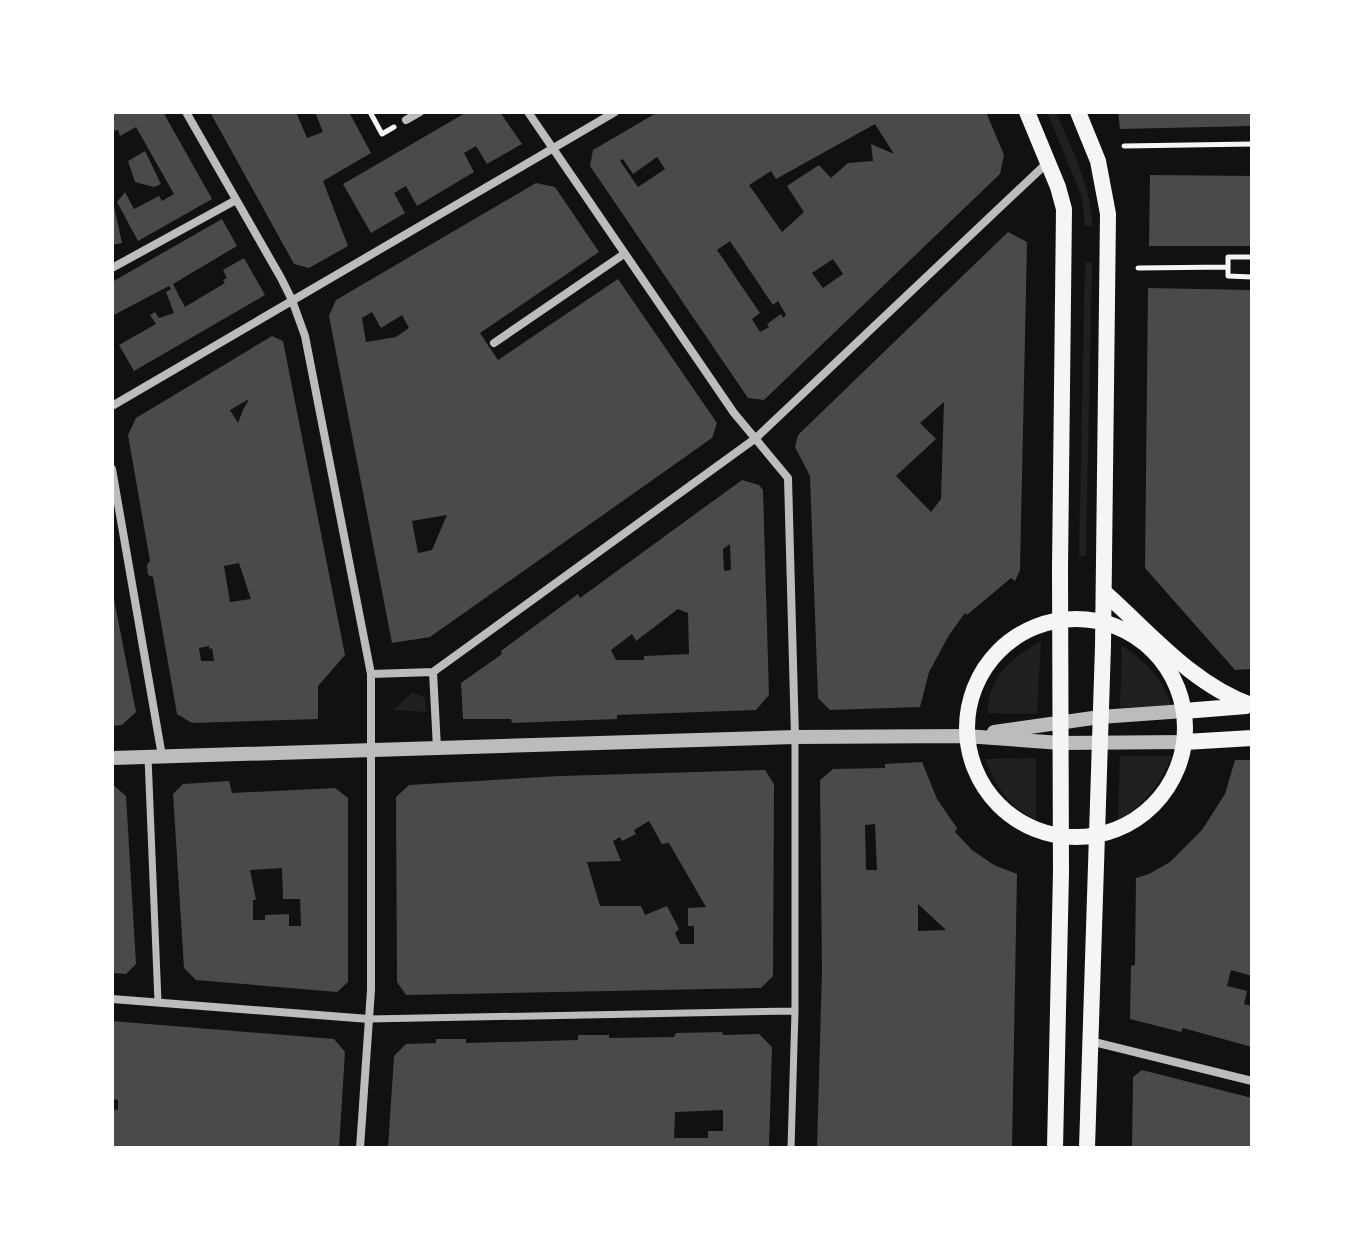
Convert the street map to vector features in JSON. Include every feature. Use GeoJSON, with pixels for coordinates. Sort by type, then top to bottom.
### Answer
{"type":"FeatureCollection","features":[{"type":"Feature","properties":{"kind":"main road"},"geometry":{"type":"LineString","coordinates":[[1027,112],[1064,209],[1061,836],[1055,1148]]}},
{"type":"Feature","properties":{"kind":"main road"},"geometry":{"type":"LineString","coordinates":[[1078,112],[1098,161],[1108,214],[1104,592],[1087,1148]]}},
{"type":"Feature","properties":{"kind":"main road"},"geometry":{"type":"LineString","coordinates":[[1104,592],[1206,683],[1232,699],[1252,705]]}},
{"type":"Feature","properties":{"kind":"main road"},"geometry":{"type":"LineString","coordinates":[[1082,619],[1103,623],[1126,631],[1157,655],[1177,687],[1184,711],[1185,742],[1178,768],[1169,786],[1148,810],[1120,828],[1095,835],[1061,836],[1041,832],[1018,821],[998,804],[982,784],[971,760],[966,736],[970,702],[980,675],[998,651],[1029,629],[1061,620],[1082,619]]}},
{"type":"Feature","properties":{"kind":"main road"},"geometry":{"type":"LineString","coordinates":[[1184,711],[1252,705]]}},
{"type":"Feature","properties":{"kind":"main road"},"geometry":{"type":"LineString","coordinates":[[1185,742],[1252,738]]}},
{"type":"Feature","properties":{"kind":"street"},"geometry":{"type":"LineString","coordinates":[[186,112],[292,300],[305,336],[371,674],[373,750],[369,1019],[360,1148]]}},
{"type":"Feature","properties":{"kind":"street"},"geometry":{"type":"LineString","coordinates":[[406,120],[420,112]]}},
{"type":"Feature","properties":{"kind":"street"},"geometry":{"type":"LineString","coordinates":[[528,112],[734,413],[788,478],[795,737],[795,1011],[791,1148]]}},
{"type":"Feature","properties":{"kind":"street"},"geometry":{"type":"LineString","coordinates":[[112,406],[615,112]]}},
{"type":"Feature","properties":{"kind":"street"},"geometry":{"type":"LineString","coordinates":[[371,674],[433,672],[756,438],[1048,161]]}},
{"type":"Feature","properties":{"kind":"street"},"geometry":{"type":"LineString","coordinates":[[112,268],[236,200]]}},
{"type":"Feature","properties":{"kind":"street"},"geometry":{"type":"LineString","coordinates":[[494,343],[624,254]]}},
{"type":"Feature","properties":{"kind":"street"},"geometry":{"type":"LineString","coordinates":[[112,469],[155,756],[158,1002]]}},
{"type":"Feature","properties":{"kind":"street"},"geometry":{"type":"LineString","coordinates":[[433,672],[437,748]]}},
{"type":"Feature","properties":{"kind":"street"},"geometry":{"type":"LineString","coordinates":[[966,736],[1100,717],[1184,711]]}},
{"type":"Feature","properties":{"kind":"street"},"geometry":{"type":"LineString","coordinates":[[112,758],[795,737],[966,736],[1061,743],[1185,742]]}},
{"type":"Feature","properties":{"kind":"street"},"geometry":{"type":"LineString","coordinates":[[112,999],[369,1019],[795,1011]]}},
{"type":"Feature","properties":{"kind":"street"},"geometry":{"type":"LineString","coordinates":[[1089,1041],[1252,1081]]}},
{"type":"Feature","properties":{"kind":"path"},"geometry":{"type":"LineString","coordinates":[[370,112],[382,134],[406,120]]}},
{"type":"Feature","properties":{"kind":"path"},"geometry":{"type":"LineString","coordinates":[[1124,146],[1252,144]]}},
{"type":"Feature","properties":{"kind":"path"},"geometry":{"type":"LineString","coordinates":[[1252,257],[1228,257],[1228,276],[1252,277]]}},
{"type":"Feature","properties":{"kind":"path"},"geometry":{"type":"LineString","coordinates":[[1138,268],[1228,267]]}},
{"type":"Feature","properties":{"kind":"shaded area"},"geometry":{"type":"Polygon","coordinates":[[[1047,112],[1056,112],[1074,154],[1088,196],[1093,226],[1085,226],[1082,197],[1047,112]]]}},
{"type":"Feature","properties":{"kind":"shaded area"},"geometry":{"type":"Polygon","coordinates":[[[1085,261],[1092,262],[1086,556],[1079,556],[1085,261]]]}},
{"type":"Feature","properties":{"kind":"shaded area"},"geometry":{"type":"Polygon","coordinates":[[[1041,641],[1037,714],[988,713],[997,679],[1012,661],[1041,641]]]}},
{"type":"Feature","properties":{"kind":"shaded area"},"geometry":{"type":"Polygon","coordinates":[[[1122,646],[1152,671],[1171,705],[1120,708],[1122,646]]]}},
{"type":"Feature","properties":{"kind":"shaded area"},"geometry":{"type":"Polygon","coordinates":[[[413,692],[425,697],[426,712],[393,710],[413,692]]]}},
{"type":"Feature","properties":{"kind":"shaded area"},"geometry":{"type":"Polygon","coordinates":[[[1120,756],[1172,756],[1150,793],[1118,822],[1120,756]]]}},
{"type":"Feature","properties":{"kind":"shaded area"},"geometry":{"type":"Polygon","coordinates":[[[1036,758],[1036,820],[1004,795],[985,759],[1036,758]]]}},
{"type":"Feature","properties":{"kind":"building"},"geometry":{"type":"Polygon","coordinates":[[[112,112],[163,112],[212,199],[138,241],[117,202],[125,192],[134,209],[159,196],[162,201],[174,194],[136,127],[120,136],[118,130],[112,131],[112,120],[115,119],[112,112]]]}},
{"type":"Feature","properties":{"kind":"building"},"geometry":{"type":"Polygon","coordinates":[[[210,112],[296,112],[307,138],[323,132],[315,112],[349,112],[371,153],[323,181],[348,246],[309,268],[294,264],[210,112]]]}},
{"type":"Feature","properties":{"kind":"building"},"geometry":{"type":"Polygon","coordinates":[[[467,112],[500,112],[522,144],[487,164],[476,146],[464,153],[474,172],[417,206],[406,186],[399,190],[394,193],[405,213],[371,233],[343,184],[467,112]]]}},
{"type":"Feature","properties":{"kind":"building"},"geometry":{"type":"Polygon","coordinates":[[[658,112],[986,112],[1004,155],[1000,174],[764,400],[748,398],[590,166],[593,150],[658,112]],[[875,124],[776,179],[771,171],[749,185],[782,232],[804,212],[787,186],[819,165],[831,178],[848,163],[873,161],[871,144],[894,154],[875,124]],[[657,157],[633,174],[623,159],[620,161],[638,187],[665,169],[657,157]],[[730,241],[717,250],[760,313],[752,319],[760,332],[781,314],[783,318],[786,315],[778,301],[773,305],[730,241]],[[833,259],[812,273],[823,288],[843,274],[833,259]]]}},
{"type":"Feature","properties":{"kind":"building"},"geometry":{"type":"Polygon","coordinates":[[[1118,112],[1252,112],[1252,126],[1120,129],[1118,112]]]}},
{"type":"Feature","properties":{"kind":"building"},"geometry":{"type":"Polygon","coordinates":[[[145,151],[161,184],[154,187],[135,182],[128,161],[145,151]]]}},
{"type":"Feature","properties":{"kind":"building"},"geometry":{"type":"Polygon","coordinates":[[[1150,175],[1252,176],[1252,246],[1149,246],[1150,175]]]}},
{"type":"Feature","properties":{"kind":"building"},"geometry":{"type":"Polygon","coordinates":[[[536,183],[555,187],[599,252],[480,333],[498,360],[618,279],[717,423],[712,438],[430,637],[392,643],[329,316],[336,300],[536,183]],[[372,312],[362,318],[366,342],[396,337],[409,328],[402,315],[381,328],[372,312]],[[447,515],[412,521],[418,553],[432,550],[447,515]]]}},
{"type":"Feature","properties":{"kind":"building"},"geometry":{"type":"Polygon","coordinates":[[[112,197],[122,243],[112,245],[112,197]]]}},
{"type":"Feature","properties":{"kind":"building"},"geometry":{"type":"Polygon","coordinates":[[[222,219],[237,246],[173,284],[185,307],[225,283],[223,280],[227,278],[223,270],[244,258],[265,295],[134,371],[119,345],[156,324],[150,315],[155,312],[159,318],[174,313],[166,292],[171,289],[169,286],[112,316],[112,282],[222,219]]]}},
{"type":"Feature","properties":{"kind":"building"},"geometry":{"type":"Polygon","coordinates":[[[1008,232],[1027,242],[1020,570],[1015,581],[1011,578],[967,615],[965,613],[929,672],[920,707],[830,710],[818,698],[810,476],[795,447],[798,435],[1008,232]],[[944,402],[920,423],[936,439],[896,476],[931,512],[941,499],[944,402]]]}},
{"type":"Feature","properties":{"kind":"building"},"geometry":{"type":"Polygon","coordinates":[[[1148,288],[1252,290],[1252,669],[1235,670],[1145,568],[1148,288]]]}},
{"type":"Feature","properties":{"kind":"building"},"geometry":{"type":"Polygon","coordinates":[[[272,336],[283,341],[345,655],[318,686],[318,719],[192,723],[177,714],[153,577],[148,575],[147,565],[150,561],[128,435],[136,418],[272,336]],[[249,399],[230,410],[238,423],[243,410],[249,399]],[[239,563],[224,566],[230,602],[251,599],[239,563]],[[199,648],[201,661],[214,661],[212,648],[199,648]]]}},
{"type":"Feature","properties":{"kind":"building"},"geometry":{"type":"Polygon","coordinates":[[[742,480],[759,485],[763,490],[769,695],[756,710],[617,715],[617,719],[512,723],[511,719],[463,719],[461,683],[578,594],[580,598],[742,480]],[[730,544],[723,549],[724,571],[731,570],[730,544]],[[678,609],[636,641],[632,634],[611,650],[616,660],[689,654],[688,613],[678,609]]]}},
{"type":"Feature","properties":{"kind":"building"},"geometry":{"type":"Polygon","coordinates":[[[112,589],[136,712],[122,725],[112,726],[112,589]]]}},
{"type":"Feature","properties":{"kind":"building"},"geometry":{"type":"Polygon","coordinates":[[[1235,760],[1252,760],[1252,976],[1231,970],[1227,986],[1247,991],[1244,1004],[1252,1006],[1252,1047],[1183,1028],[1181,1032],[1130,1019],[1131,966],[1135,965],[1136,878],[1170,862],[1202,830],[1225,794],[1235,760]]]}},
{"type":"Feature","properties":{"kind":"building"},"geometry":{"type":"Polygon","coordinates":[[[922,762],[937,799],[957,828],[955,832],[972,850],[994,865],[1017,874],[1012,1148],[817,1148],[822,970],[820,780],[833,769],[885,768],[885,764],[922,762]],[[875,824],[865,825],[866,870],[877,870],[875,824]],[[918,904],[918,931],[946,930],[918,904]]]}},
{"type":"Feature","properties":{"kind":"building"},"geometry":{"type":"Polygon","coordinates":[[[765,770],[774,784],[773,976],[761,988],[406,995],[397,982],[396,797],[409,785],[560,776],[765,770]],[[649,821],[634,830],[636,834],[622,841],[620,837],[613,841],[621,861],[587,862],[600,906],[641,906],[645,915],[667,906],[679,929],[675,933],[680,944],[694,944],[694,926],[688,926],[688,908],[706,907],[669,843],[662,844],[649,821]]]}},
{"type":"Feature","properties":{"kind":"building"},"geometry":{"type":"Polygon","coordinates":[[[229,781],[232,793],[335,788],[348,798],[348,982],[337,992],[196,980],[184,968],[173,794],[183,784],[229,781]],[[282,868],[250,870],[256,900],[253,900],[253,920],[265,920],[265,915],[289,914],[289,926],[301,926],[300,899],[283,899],[282,868]]]}},
{"type":"Feature","properties":{"kind":"building"},"geometry":{"type":"Polygon","coordinates":[[[112,784],[126,796],[136,964],[126,974],[112,973],[112,784]]]}},
{"type":"Feature","properties":{"kind":"building"},"geometry":{"type":"Polygon","coordinates":[[[112,1021],[334,1039],[345,1052],[339,1148],[112,1148],[112,1109],[118,1110],[118,1100],[112,1099],[112,1021]]]}},
{"type":"Feature","properties":{"kind":"building"},"geometry":{"type":"Polygon","coordinates":[[[676,1033],[759,1034],[772,1047],[769,1148],[388,1148],[394,1056],[406,1044],[436,1043],[436,1039],[466,1039],[466,1043],[578,1040],[578,1035],[674,1037],[676,1033]],[[723,1110],[675,1112],[674,1138],[708,1138],[708,1131],[723,1131],[723,1110]]]}},
{"type":"Feature","properties":{"kind":"building"},"geometry":{"type":"Polygon","coordinates":[[[1142,1070],[1252,1098],[1252,1148],[1132,1148],[1133,1077],[1142,1070]]]}}]}
